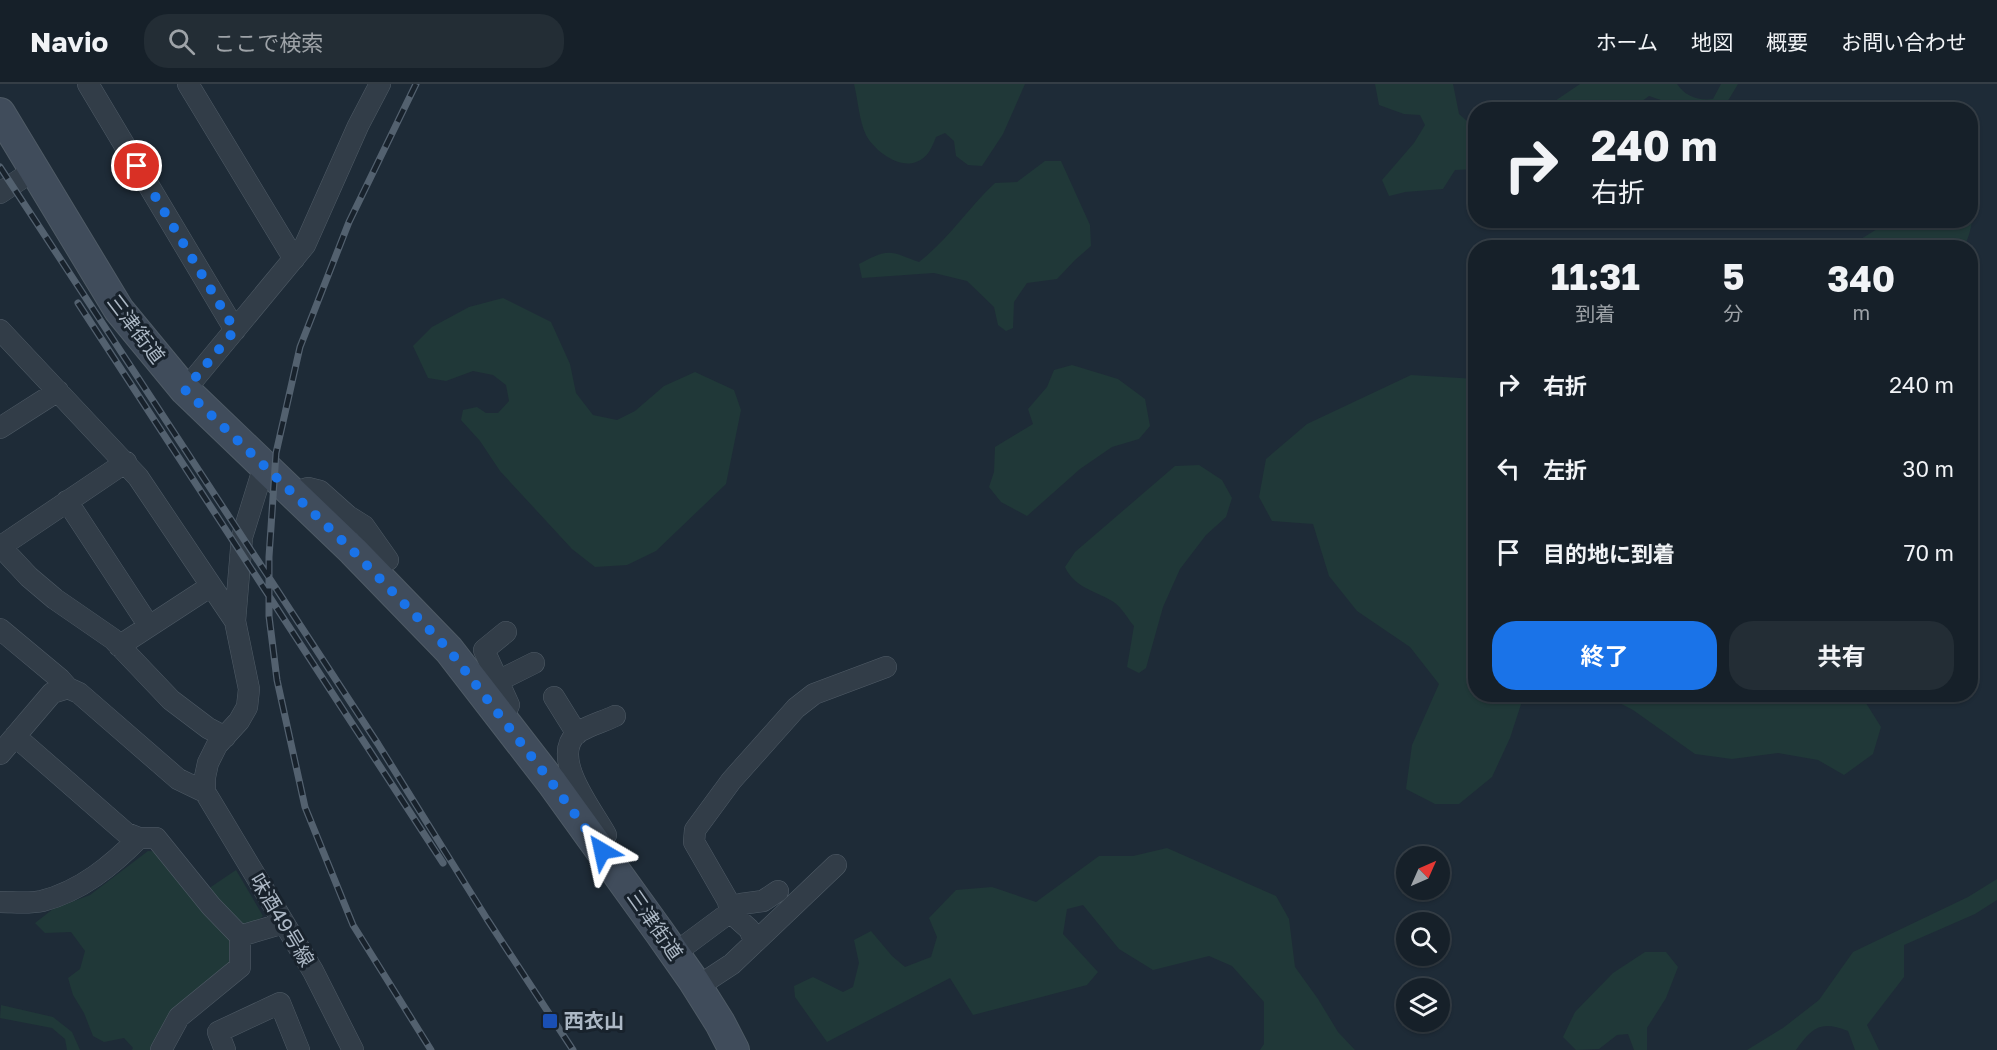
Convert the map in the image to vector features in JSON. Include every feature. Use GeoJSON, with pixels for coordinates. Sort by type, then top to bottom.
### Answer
{"type":"FeatureCollection","features":[{"type":"Feature","properties":{"kind":"street"},"geometry":{"type":"LineString","coordinates":[[88,84],[235,330]]}},
{"type":"Feature","properties":{"kind":"street"},"geometry":{"type":"LineString","coordinates":[[188,84],[294,259]]}},
{"type":"Feature","properties":{"kind":"street"},"geometry":{"type":"LineString","coordinates":[[185,390],[305,245],[358,126],[380,84]]}},
{"type":"Feature","properties":{"kind":"street","name":"三津街道"},"geometry":{"type":"LineString","coordinates":[[0,113],[119,310],[185,390],[353,551],[449,650],[602,851],[675,953],[720,1023],[734,1050]]}},
{"type":"Feature","properties":{"kind":"street"},"geometry":{"type":"LineString","coordinates":[[0,193],[34,170]]}},
{"type":"Feature","properties":{"kind":"street"},"geometry":{"type":"LineString","coordinates":[[0,330],[126,462],[235,621]]}},
{"type":"Feature","properties":{"kind":"street"},"geometry":{"type":"LineString","coordinates":[[0,428],[58,391]]}},
{"type":"Feature","properties":{"kind":"street"},"geometry":{"type":"LineString","coordinates":[[126,462],[0,547],[29,577],[119,646],[171,700],[200,723],[225,737]]}},
{"type":"Feature","properties":{"kind":"street"},"geometry":{"type":"LineString","coordinates":[[0,629],[68,688],[79,693],[178,779],[205,792],[208,763],[217,745],[239,721],[247,707],[249,689],[235,621],[242,537],[264,466]]}},
{"type":"Feature","properties":{"kind":"street"},"geometry":{"type":"LineString","coordinates":[[291,493],[308,488],[320,491],[348,516],[364,526],[387,560]]}},
{"type":"Feature","properties":{"kind":"street"},"geometry":{"type":"LineString","coordinates":[[67,501],[149,626]]}},
{"type":"Feature","properties":{"kind":"street"},"geometry":{"type":"LineString","coordinates":[[119,646],[211,586]]}},
{"type":"Feature","properties":{"kind":"street"},"geometry":{"type":"LineString","coordinates":[[502,719],[510,705],[484,650],[506,632]]}},
{"type":"Feature","properties":{"kind":"street"},"geometry":{"type":"LineString","coordinates":[[498,681],[534,663]]}},
{"type":"Feature","properties":{"kind":"street"},"geometry":{"type":"LineString","coordinates":[[755,942],[749,929],[730,912],[728,901],[694,842],[695,830],[731,781],[796,708],[814,694],[886,668]]}},
{"type":"Feature","properties":{"kind":"street"},"geometry":{"type":"LineString","coordinates":[[0,754],[52,693],[68,688]]}},
{"type":"Feature","properties":{"kind":"street"},"geometry":{"type":"LineString","coordinates":[[554,697],[576,734]]}},
{"type":"Feature","properties":{"kind":"street"},"geometry":{"type":"LineString","coordinates":[[602,851],[606,835],[593,815],[569,766],[568,748],[576,734],[615,716]]}},
{"type":"Feature","properties":{"kind":"street"},"geometry":{"type":"LineString","coordinates":[[15,736],[112,823],[126,833],[139,838],[156,838],[205,900],[240,936],[240,968],[179,1017],[161,1050]]}},
{"type":"Feature","properties":{"kind":"street","name":"味酒49号線"},"geometry":{"type":"LineString","coordinates":[[205,792],[313,971],[353,1050]]}},
{"type":"Feature","properties":{"kind":"street"},"geometry":{"type":"LineString","coordinates":[[0,902],[40,901],[62,894],[94,878],[139,838]]}},
{"type":"Feature","properties":{"kind":"street"},"geometry":{"type":"LineString","coordinates":[[698,987],[732,963],[836,865]]}},
{"type":"Feature","properties":{"kind":"street"},"geometry":{"type":"LineString","coordinates":[[675,953],[741,904],[763,900],[778,891]]}},
{"type":"Feature","properties":{"kind":"street"},"geometry":{"type":"LineString","coordinates":[[240,936],[284,923]]}},
{"type":"Feature","properties":{"kind":"street"},"geometry":{"type":"LineString","coordinates":[[225,1050],[218,1032],[280,1003],[299,1050]]}},
{"type":"Feature","properties":{"kind":"green space"},"geometry":{"type":"Polygon","coordinates":[[[854,84],[1025,84],[1003,134],[982,166],[968,165],[956,156],[954,141],[945,133],[936,137],[927,155],[916,162],[902,163],[887,157],[866,135],[854,84]]]}},
{"type":"Feature","properties":{"kind":"green space"},"geometry":{"type":"Polygon","coordinates":[[[1375,84],[1453,84],[1459,114],[1468,122],[1468,169],[1455,170],[1443,189],[1405,192],[1389,196],[1382,180],[1414,143],[1425,125],[1420,115],[1404,114],[1379,105],[1375,84]]]}},
{"type":"Feature","properties":{"kind":"green space"},"geometry":{"type":"Polygon","coordinates":[[[1580,84],[1677,84],[1688,95],[1713,99],[1721,84],[1738,84],[1727,102],[1667,102],[1649,96],[1641,102],[1553,102],[1580,84]]]}},
{"type":"Feature","properties":{"kind":"green space"},"geometry":{"type":"Polygon","coordinates":[[[1045,161],[1061,161],[1090,225],[1091,246],[1057,279],[1027,283],[1014,302],[1013,328],[1006,331],[998,325],[994,307],[967,281],[934,273],[862,278],[859,264],[883,253],[895,254],[919,262],[939,244],[995,183],[1017,182],[1045,161]]]}},
{"type":"Feature","properties":{"kind":"green space"},"geometry":{"type":"Polygon","coordinates":[[[1879,228],[1970,228],[1967,240],[1859,240],[1879,228]]]}},
{"type":"Feature","properties":{"kind":"green space"},"geometry":{"type":"Polygon","coordinates":[[[503,298],[551,322],[570,364],[576,393],[593,415],[617,420],[635,411],[664,386],[695,372],[734,390],[741,410],[726,484],[656,551],[627,565],[595,567],[572,549],[500,471],[480,441],[461,420],[463,410],[477,407],[486,413],[498,413],[509,401],[506,385],[493,375],[473,371],[446,381],[428,378],[413,346],[432,327],[469,307],[503,298]]]}},
{"type":"Feature","properties":{"kind":"green space"},"geometry":{"type":"Polygon","coordinates":[[[1072,365],[1118,379],[1145,399],[1150,426],[1139,439],[1112,447],[1080,469],[1027,516],[1001,502],[989,487],[994,472],[995,447],[1033,424],[1028,409],[1047,387],[1054,370],[1072,365]]]}},
{"type":"Feature","properties":{"kind":"green space"},"geometry":{"type":"Polygon","coordinates":[[[1411,375],[1468,379],[1468,702],[1522,702],[1510,738],[1492,777],[1459,804],[1435,804],[1406,789],[1412,745],[1439,684],[1410,647],[1357,611],[1329,576],[1313,524],[1272,521],[1259,497],[1266,459],[1307,424],[1411,375]]]}},
{"type":"Feature","properties":{"kind":"green space"},"geometry":{"type":"Polygon","coordinates":[[[1199,465],[1222,480],[1232,498],[1226,517],[1206,535],[1180,569],[1163,607],[1146,668],[1139,673],[1127,667],[1134,626],[1118,605],[1081,585],[1065,567],[1075,552],[1175,466],[1199,465]]]}},
{"type":"Feature","properties":{"kind":"green space"},"geometry":{"type":"Polygon","coordinates":[[[1618,702],[1865,702],[1881,727],[1873,754],[1844,775],[1818,760],[1778,753],[1732,759],[1695,754],[1633,710],[1618,702]]]}},
{"type":"Feature","properties":{"kind":"green space"},"geometry":{"type":"Polygon","coordinates":[[[1167,848],[1276,896],[1289,919],[1295,967],[1338,1032],[1355,1050],[1260,1050],[1264,1044],[1264,1002],[1232,966],[1209,956],[1153,970],[1119,949],[1083,905],[1067,909],[1063,934],[1098,972],[1087,985],[973,1015],[950,978],[827,1042],[795,997],[794,986],[813,977],[843,992],[853,987],[859,963],[854,940],[871,931],[892,956],[905,967],[931,957],[937,937],[929,918],[956,890],[992,887],[1036,902],[1099,856],[1133,856],[1167,848]]]}},
{"type":"Feature","properties":{"kind":"green space"},"geometry":{"type":"Polygon","coordinates":[[[148,851],[163,852],[199,895],[236,870],[263,916],[249,928],[251,948],[241,971],[156,1050],[132,1050],[133,1048],[124,1038],[104,1042],[93,1036],[84,1013],[73,995],[68,978],[80,969],[85,951],[71,932],[45,933],[35,923],[53,909],[90,895],[148,851]]]}},
{"type":"Feature","properties":{"kind":"green space"},"geometry":{"type":"Polygon","coordinates":[[[1997,879],[1997,900],[1975,914],[1904,945],[1904,977],[1867,1025],[1879,1050],[1855,1050],[1848,1031],[1823,1026],[1812,1031],[1796,1050],[1747,1050],[1783,1028],[1819,1000],[1853,952],[1968,897],[1997,879]]]}},
{"type":"Feature","properties":{"kind":"green space"},"geometry":{"type":"Polygon","coordinates":[[[1645,952],[1666,952],[1678,967],[1666,998],[1647,1028],[1647,1050],[1634,1050],[1628,1034],[1617,1035],[1599,1049],[1576,1050],[1563,1037],[1575,1012],[1613,973],[1645,952]]]}},
{"type":"Feature","properties":{"kind":"green space"},"geometry":{"type":"Polygon","coordinates":[[[1,1005],[53,1017],[72,1032],[80,1050],[67,1050],[65,1039],[52,1028],[0,1018],[1,1005]]]}},
{"type":"Feature","properties":{"kind":"railway"},"geometry":{"type":"LineString","coordinates":[[416,84],[349,222],[300,347],[276,453],[269,557],[269,616],[277,680],[305,807],[353,925],[431,1050]]}},
{"type":"Feature","properties":{"kind":"railway"},"geometry":{"type":"LineString","coordinates":[[0,167],[378,744],[487,919],[573,1050]]}},
{"type":"Feature","properties":{"kind":"railway"},"geometry":{"type":"LineString","coordinates":[[78,303],[443,863]]}},
{"type":"Feature","properties":{"kind":"place","name":"西衣山"},"geometry":{"type":"Point","coordinates":[550,1021]}},
{"type":"Feature","properties":{"kind":"route"},"geometry":{"type":"LineString","coordinates":[[137,166],[235,330],[185,390],[353,551],[449,650],[602,851]]}}]}
